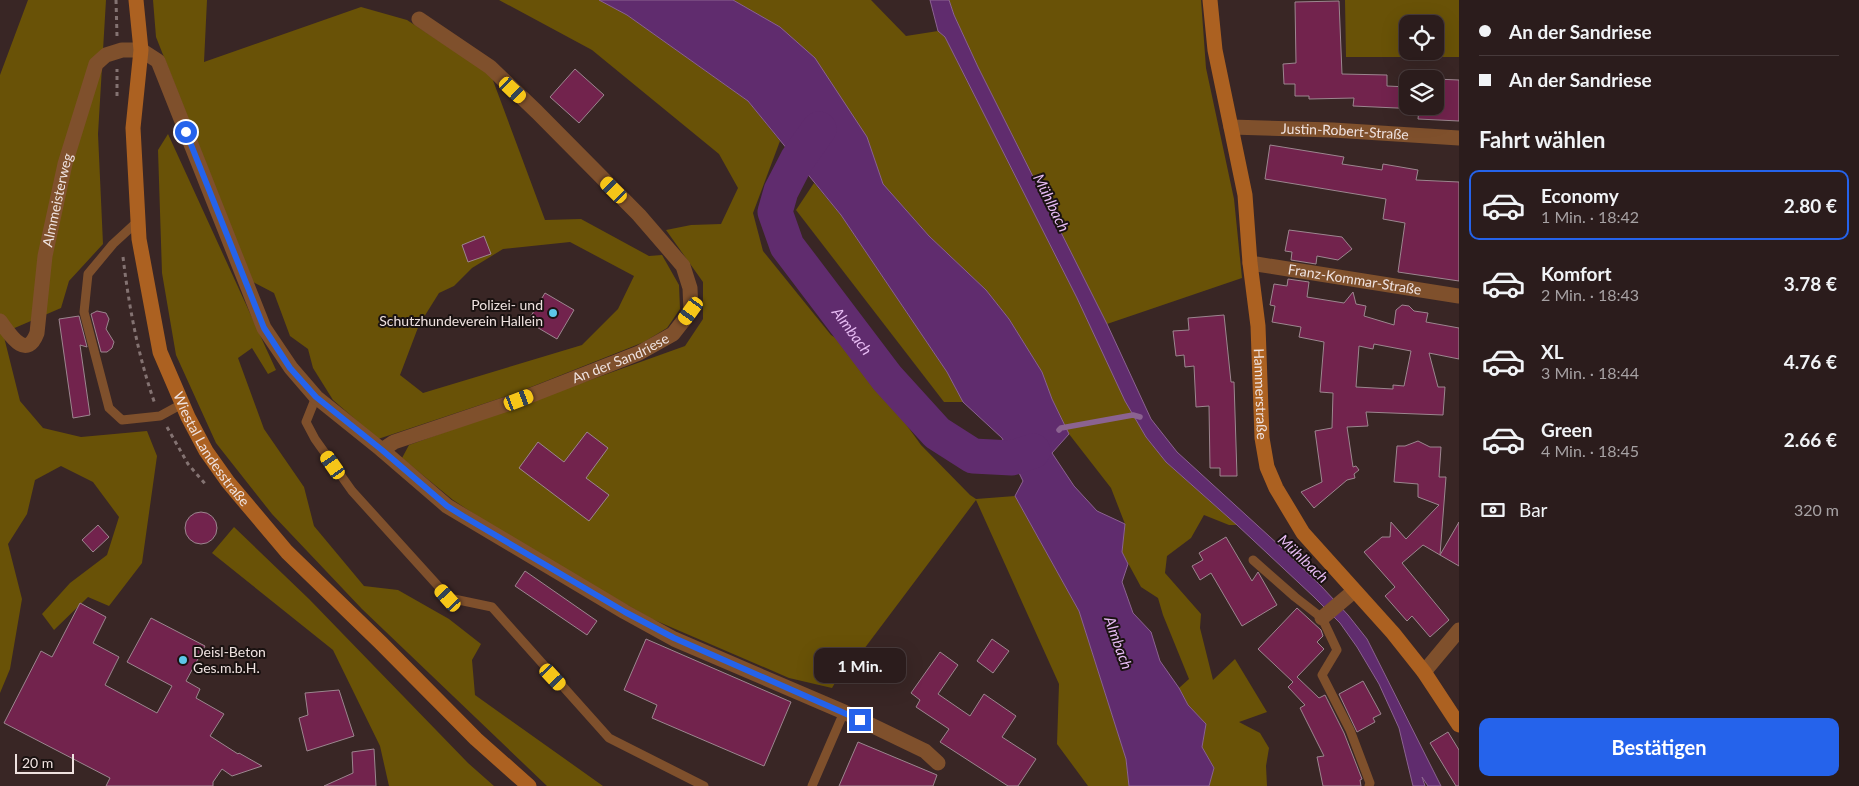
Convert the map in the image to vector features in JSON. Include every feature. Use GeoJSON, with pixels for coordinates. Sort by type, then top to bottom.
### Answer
{"type":"FeatureCollection","features":[{"type":"Feature","properties":{"kind":"main road","name":"Wiestal Landesstraße"},"geometry":{"type":"LineString","coordinates":[[136,0],[141,50],[133,128],[138,239],[160,352],[182,404],[206,451],[228,482],[287,552],[476,739],[529,786]]}},
{"type":"Feature","properties":{"kind":"main road","name":"Hammerstraße"},"geometry":{"type":"LineString","coordinates":[[1210,0],[1215,50],[1246,195],[1250,263],[1258,326],[1262,438],[1268,467],[1276,488],[1302,533],[1350,594],[1393,633],[1424,672],[1459,725]]}},
{"type":"Feature","properties":{"kind":"street","name":"An der Sandriese"},"geometry":{"type":"LineString","coordinates":[[382,450],[394,442],[519,400],[639,353],[673,334],[691,311],[690,288],[683,266],[640,215],[490,67],[418,19]]}},
{"type":"Feature","properties":{"kind":"street","name":"Almmeisterweg"},"geometry":{"type":"LineString","coordinates":[[0,321],[20,345],[27,345],[34,340],[37,333],[44,256],[65,164],[96,64],[106,55],[118,51],[141,50]]}},
{"type":"Feature","properties":{"kind":"street"},"geometry":{"type":"LineString","coordinates":[[141,50],[158,61],[264,328],[290,368],[316,397],[447,506],[625,612],[674,638],[844,712],[925,751],[938,762]]}},
{"type":"Feature","properties":{"kind":"street","name":"Justin-Robert-Straße"},"geometry":{"type":"LineString","coordinates":[[1231,126],[1459,138]]}},
{"type":"Feature","properties":{"kind":"street","name":"Franz-Kommar-Straße"},"geometry":{"type":"LineString","coordinates":[[1250,263],[1459,296]]}},
{"type":"Feature","properties":{"kind":"street"},"geometry":{"type":"LineString","coordinates":[[1325,615],[1350,594]]}},
{"type":"Feature","properties":{"kind":"street"},"geometry":{"type":"LineString","coordinates":[[1424,672],[1459,630]]}},
{"type":"Feature","properties":{"kind":"lane"},"geometry":{"type":"LineString","coordinates":[[138,221],[88,274],[84,312],[109,408],[122,420],[160,416],[182,404]]}},
{"type":"Feature","properties":{"kind":"lane"},"geometry":{"type":"LineString","coordinates":[[316,397],[306,422],[315,439],[352,491],[448,598],[492,607],[609,738],[704,786]]}},
{"type":"Feature","properties":{"kind":"lane"},"geometry":{"type":"LineString","coordinates":[[1253,560],[1295,597],[1325,615],[1337,650],[1322,675],[1350,730],[1370,783],[1369,786]]}},
{"type":"Feature","properties":{"kind":"lane"},"geometry":{"type":"LineString","coordinates":[[812,786],[844,712]]}},
{"type":"Feature","properties":{"kind":"path"},"geometry":{"type":"LineString","coordinates":[[116,0],[118,51],[117,105]]}},
{"type":"Feature","properties":{"kind":"path"},"geometry":{"type":"LineString","coordinates":[[121,237],[127,294],[148,383],[160,416],[188,464],[209,487]]}},
{"type":"Feature","properties":{"kind":"shaded area"},"geometry":{"type":"Polygon","coordinates":[[[28,0],[106,0],[98,134],[103,244],[69,281],[61,308],[3,333],[20,401],[43,428],[81,437],[147,431],[157,456],[142,563],[109,606],[88,597],[54,630],[42,614],[70,583],[107,555],[119,517],[93,482],[61,466],[35,480],[27,514],[8,544],[22,599],[10,669],[0,693],[0,75],[28,0]]]}},
{"type":"Feature","properties":{"kind":"shaded area"},"geometry":{"type":"Polygon","coordinates":[[[153,0],[207,0],[204,62],[361,7],[407,20],[491,75],[545,220],[581,219],[649,256],[662,255],[679,285],[680,309],[667,328],[644,342],[516,393],[378,439],[333,400],[313,368],[308,349],[290,336],[274,293],[253,282],[156,37],[153,0]],[[570,242],[503,249],[472,268],[454,286],[439,293],[419,325],[400,375],[423,393],[582,345],[618,309],[634,276],[570,242]]]}},
{"type":"Feature","properties":{"kind":"shaded area"},"geometry":{"type":"Polygon","coordinates":[[[499,0],[599,0],[627,15],[748,101],[780,141],[753,213],[763,251],[831,335],[851,348],[921,445],[970,495],[976,499],[1015,496],[1079,611],[1126,759],[1129,786],[1088,786],[1057,744],[1059,684],[976,500],[849,669],[842,671],[832,688],[789,678],[652,619],[515,541],[453,500],[402,458],[409,445],[685,346],[703,319],[703,282],[666,230],[691,225],[721,224],[738,188],[719,154],[592,50],[499,0]]]}},
{"type":"Feature","properties":{"kind":"shaded area"},"geometry":{"type":"Polygon","coordinates":[[[733,0],[871,0],[906,36],[938,31],[945,37],[1077,298],[1133,415],[1146,437],[1166,462],[1237,525],[1229,525],[1204,515],[1191,538],[1167,556],[1165,573],[1201,614],[1200,628],[1213,680],[1235,659],[1267,712],[1239,722],[1260,733],[1269,748],[1266,766],[1267,786],[1209,786],[1214,768],[1202,747],[1206,724],[1188,705],[1179,688],[1189,679],[1158,598],[1141,587],[1122,552],[1125,524],[1111,488],[1069,434],[1052,399],[1042,372],[1009,319],[986,290],[929,236],[883,184],[867,137],[780,27],[733,0]]]}},
{"type":"Feature","properties":{"kind":"shaded area"},"geometry":{"type":"Polygon","coordinates":[[[949,0],[1201,0],[1206,68],[1234,199],[1242,278],[1107,324],[978,67],[949,0]]]}},
{"type":"Feature","properties":{"kind":"shaded area"},"geometry":{"type":"Polygon","coordinates":[[[1345,0],[1459,0],[1459,57],[1444,57],[1444,15],[1399,15],[1399,57],[1346,57],[1345,0]]]}},
{"type":"Feature","properties":{"kind":"shaded area"},"geometry":{"type":"Polygon","coordinates":[[[168,134],[276,370],[268,374],[252,348],[238,358],[264,429],[304,487],[314,526],[364,586],[398,590],[449,619],[481,644],[472,660],[475,695],[603,786],[547,786],[362,609],[272,514],[216,443],[176,355],[162,273],[158,150],[168,134]]]}},
{"type":"Feature","properties":{"kind":"shaded area"},"geometry":{"type":"Polygon","coordinates":[[[814,183],[841,215],[947,372],[963,402],[944,402],[796,210],[814,183]]]}},
{"type":"Feature","properties":{"kind":"shaded area"},"geometry":{"type":"Polygon","coordinates":[[[234,527],[309,599],[468,763],[494,786],[389,786],[380,746],[333,650],[212,553],[234,527]]]}},
{"type":"Feature","properties":{"kind":"water"},"geometry":{"type":"Polygon","coordinates":[[[599,0],[733,0],[780,27],[815,58],[867,137],[883,184],[929,236],[986,290],[1009,319],[1042,372],[1052,399],[1069,434],[1052,453],[1074,486],[1097,511],[1125,524],[1122,552],[1128,564],[1122,582],[1133,613],[1151,632],[1160,661],[1179,688],[1188,705],[1206,724],[1202,747],[1214,768],[1209,786],[1129,786],[1126,759],[1079,611],[1015,496],[1023,481],[1002,438],[963,402],[947,372],[841,215],[748,101],[627,15],[599,0]]]}},
{"type":"Feature","properties":{"kind":"water"},"geometry":{"type":"Polygon","coordinates":[[[930,0],[949,0],[978,67],[1107,324],[1151,419],[1177,452],[1322,587],[1367,639],[1441,786],[1428,786],[1422,777],[1425,786],[1413,786],[1399,728],[1379,684],[1340,623],[1237,525],[1166,462],[1146,437],[1125,401],[1077,298],[945,37],[938,31],[930,0]]]}},
{"type":"Feature","properties":{"kind":"building"},"geometry":{"type":"Polygon","coordinates":[[[1339,1],[1342,74],[1387,75],[1387,86],[1399,87],[1399,108],[1353,106],[1354,98],[1309,99],[1309,96],[1295,96],[1295,84],[1284,84],[1283,64],[1296,63],[1295,2],[1339,1]]]}},
{"type":"Feature","properties":{"kind":"building"},"geometry":{"type":"Polygon","coordinates":[[[575,69],[604,95],[579,123],[550,97],[575,69]]]}},
{"type":"Feature","properties":{"kind":"building"},"geometry":{"type":"Polygon","coordinates":[[[1444,79],[1459,80],[1459,121],[1418,119],[1418,115],[1444,115],[1444,79]]]}},
{"type":"Feature","properties":{"kind":"building"},"geometry":{"type":"Polygon","coordinates":[[[1270,145],[1344,157],[1342,164],[1382,170],[1383,164],[1418,170],[1416,180],[1459,182],[1459,281],[1398,272],[1405,223],[1383,219],[1386,199],[1265,179],[1270,145]]]}},
{"type":"Feature","properties":{"kind":"building"},"geometry":{"type":"Polygon","coordinates":[[[1289,230],[1342,237],[1352,249],[1338,260],[1317,256],[1316,264],[1291,260],[1292,252],[1285,251],[1289,230]]]}},
{"type":"Feature","properties":{"kind":"building"},"geometry":{"type":"Polygon","coordinates":[[[484,236],[491,254],[468,262],[462,245],[484,236]]]}},
{"type":"Feature","properties":{"kind":"building"},"geometry":{"type":"Polygon","coordinates":[[[1288,279],[1309,282],[1307,297],[1344,303],[1353,292],[1356,304],[1366,306],[1364,316],[1394,325],[1396,310],[1402,305],[1409,306],[1414,311],[1428,313],[1426,322],[1459,328],[1459,359],[1429,353],[1438,387],[1445,387],[1443,415],[1366,412],[1368,426],[1347,427],[1353,467],[1356,466],[1359,470],[1354,474],[1355,478],[1347,480],[1314,508],[1301,492],[1322,482],[1315,431],[1332,428],[1333,393],[1320,392],[1324,342],[1299,337],[1301,327],[1272,322],[1275,306],[1270,305],[1274,284],[1287,286],[1288,279]],[[1374,344],[1373,349],[1359,346],[1356,387],[1393,389],[1393,385],[1404,386],[1411,351],[1374,344]]]}},
{"type":"Feature","properties":{"kind":"building","name":"Polizei- und Schutzhundeverein Hallein"},"geometry":{"type":"Polygon","coordinates":[[[545,293],[574,310],[557,339],[535,326],[538,320],[531,316],[545,293]]]}},
{"type":"Feature","properties":{"kind":"building"},"geometry":{"type":"Polygon","coordinates":[[[97,311],[106,313],[109,319],[106,329],[114,342],[112,348],[107,352],[101,352],[91,314],[97,311]]]}},
{"type":"Feature","properties":{"kind":"building"},"geometry":{"type":"Polygon","coordinates":[[[1224,315],[1231,382],[1234,382],[1237,476],[1220,476],[1220,468],[1210,468],[1209,406],[1196,407],[1194,366],[1185,367],[1184,355],[1176,356],[1173,331],[1189,330],[1188,318],[1224,315]]]}},
{"type":"Feature","properties":{"kind":"building"},"geometry":{"type":"Polygon","coordinates":[[[79,316],[87,347],[80,345],[90,415],[73,418],[59,319],[79,316]]]}},
{"type":"Feature","properties":{"kind":"building"},"geometry":{"type":"Polygon","coordinates":[[[587,432],[608,448],[586,478],[609,495],[589,521],[519,468],[538,442],[564,462],[587,432]]]}},
{"type":"Feature","properties":{"kind":"building"},"geometry":{"type":"Polygon","coordinates":[[[1418,441],[1430,447],[1441,447],[1439,477],[1446,477],[1440,555],[1423,545],[1402,563],[1449,620],[1430,637],[1412,616],[1407,621],[1385,596],[1395,587],[1364,552],[1382,537],[1390,537],[1391,522],[1406,539],[1439,505],[1418,497],[1418,484],[1394,482],[1397,446],[1405,446],[1418,441]]]}},
{"type":"Feature","properties":{"kind":"building"},"geometry":{"type":"Polygon","coordinates":[[[201,512],[207,513],[212,517],[216,522],[216,534],[212,539],[207,543],[201,544],[195,543],[190,539],[186,534],[185,528],[186,522],[190,517],[195,513],[201,512]]]}},
{"type":"Feature","properties":{"kind":"building"},"geometry":{"type":"Polygon","coordinates":[[[1459,522],[1459,566],[1440,555],[1459,522]]]}},
{"type":"Feature","properties":{"kind":"building"},"geometry":{"type":"Polygon","coordinates":[[[98,525],[109,537],[93,552],[82,540],[98,525]]]}},
{"type":"Feature","properties":{"kind":"building"},"geometry":{"type":"Polygon","coordinates":[[[1226,537],[1252,581],[1258,572],[1277,605],[1242,626],[1211,573],[1200,580],[1192,566],[1203,560],[1199,553],[1226,537]]]}},
{"type":"Feature","properties":{"kind":"building"},"geometry":{"type":"Polygon","coordinates":[[[525,571],[597,621],[587,635],[515,586],[525,571]]]}},
{"type":"Feature","properties":{"kind":"building"},"geometry":{"type":"Polygon","coordinates":[[[80,603],[106,617],[93,643],[119,657],[105,685],[157,713],[172,686],[127,662],[151,618],[205,646],[186,681],[200,689],[196,698],[224,714],[210,736],[238,754],[262,766],[232,776],[222,769],[213,782],[213,786],[106,786],[110,778],[4,723],[41,651],[52,657],[80,603]]]}},
{"type":"Feature","properties":{"kind":"building"},"geometry":{"type":"Polygon","coordinates":[[[1297,608],[1321,630],[1323,636],[1317,642],[1324,649],[1297,677],[1319,698],[1325,695],[1344,733],[1362,779],[1360,780],[1361,786],[1323,786],[1317,757],[1324,756],[1300,708],[1305,705],[1288,687],[1293,682],[1258,649],[1297,608]]]}},
{"type":"Feature","properties":{"kind":"building"},"geometry":{"type":"Polygon","coordinates":[[[646,639],[791,702],[764,766],[652,718],[657,705],[624,690],[646,639]]]}},
{"type":"Feature","properties":{"kind":"building"},"geometry":{"type":"Polygon","coordinates":[[[992,639],[1009,651],[993,673],[977,661],[992,639]]]}},
{"type":"Feature","properties":{"kind":"building"},"geometry":{"type":"Polygon","coordinates":[[[940,652],[958,665],[938,694],[970,716],[984,694],[1016,716],[1002,737],[1036,759],[1018,786],[1008,786],[940,742],[949,729],[916,707],[920,700],[911,693],[940,652]]]}},
{"type":"Feature","properties":{"kind":"building"},"geometry":{"type":"Polygon","coordinates":[[[1363,681],[1381,714],[1373,718],[1375,722],[1357,732],[1339,694],[1363,681]]]}},
{"type":"Feature","properties":{"kind":"building"},"geometry":{"type":"Polygon","coordinates":[[[339,690],[354,736],[307,751],[299,718],[308,715],[305,693],[339,690]]]}},
{"type":"Feature","properties":{"kind":"building"},"geometry":{"type":"Polygon","coordinates":[[[1448,732],[1459,750],[1459,786],[1456,786],[1430,743],[1448,732]]]}},
{"type":"Feature","properties":{"kind":"building"},"geometry":{"type":"Polygon","coordinates":[[[858,742],[937,775],[933,786],[839,786],[858,742]]]}},
{"type":"Feature","properties":{"kind":"building"},"geometry":{"type":"Polygon","coordinates":[[[374,749],[376,786],[324,786],[353,773],[352,752],[374,749]]]}},
{"type":"Feature","properties":{"kind":"waterway","name":"Almbach"},"geometry":{"type":"LineString","coordinates":[[819,129],[797,160],[781,191],[775,212],[787,246],[887,378],[937,433],[973,456],[1012,458],[1033,451]]}},
{"type":"Feature","properties":{"kind":"waterway","name":"Mühlbach"},"geometry":{"type":"LineString","coordinates":[[1059,430],[1061,428],[1133,415],[1140,417]]}},
{"type":"Feature","properties":{"kind":"place","name":"Polizei- und Schutzhundeverein Hallein"},"geometry":{"type":"Point","coordinates":[553,313]}},
{"type":"Feature","properties":{"kind":"place","name":"Deisl-Beton Ges.m.b.H."},"geometry":{"type":"Point","coordinates":[183,660]}},
{"type":"Feature","properties":{"kind":"route"},"geometry":{"type":"LineString","coordinates":[[186,132],[264,328],[290,368],[316,397],[447,506],[463,516],[625,612],[674,638],[860,720]]}}]}
